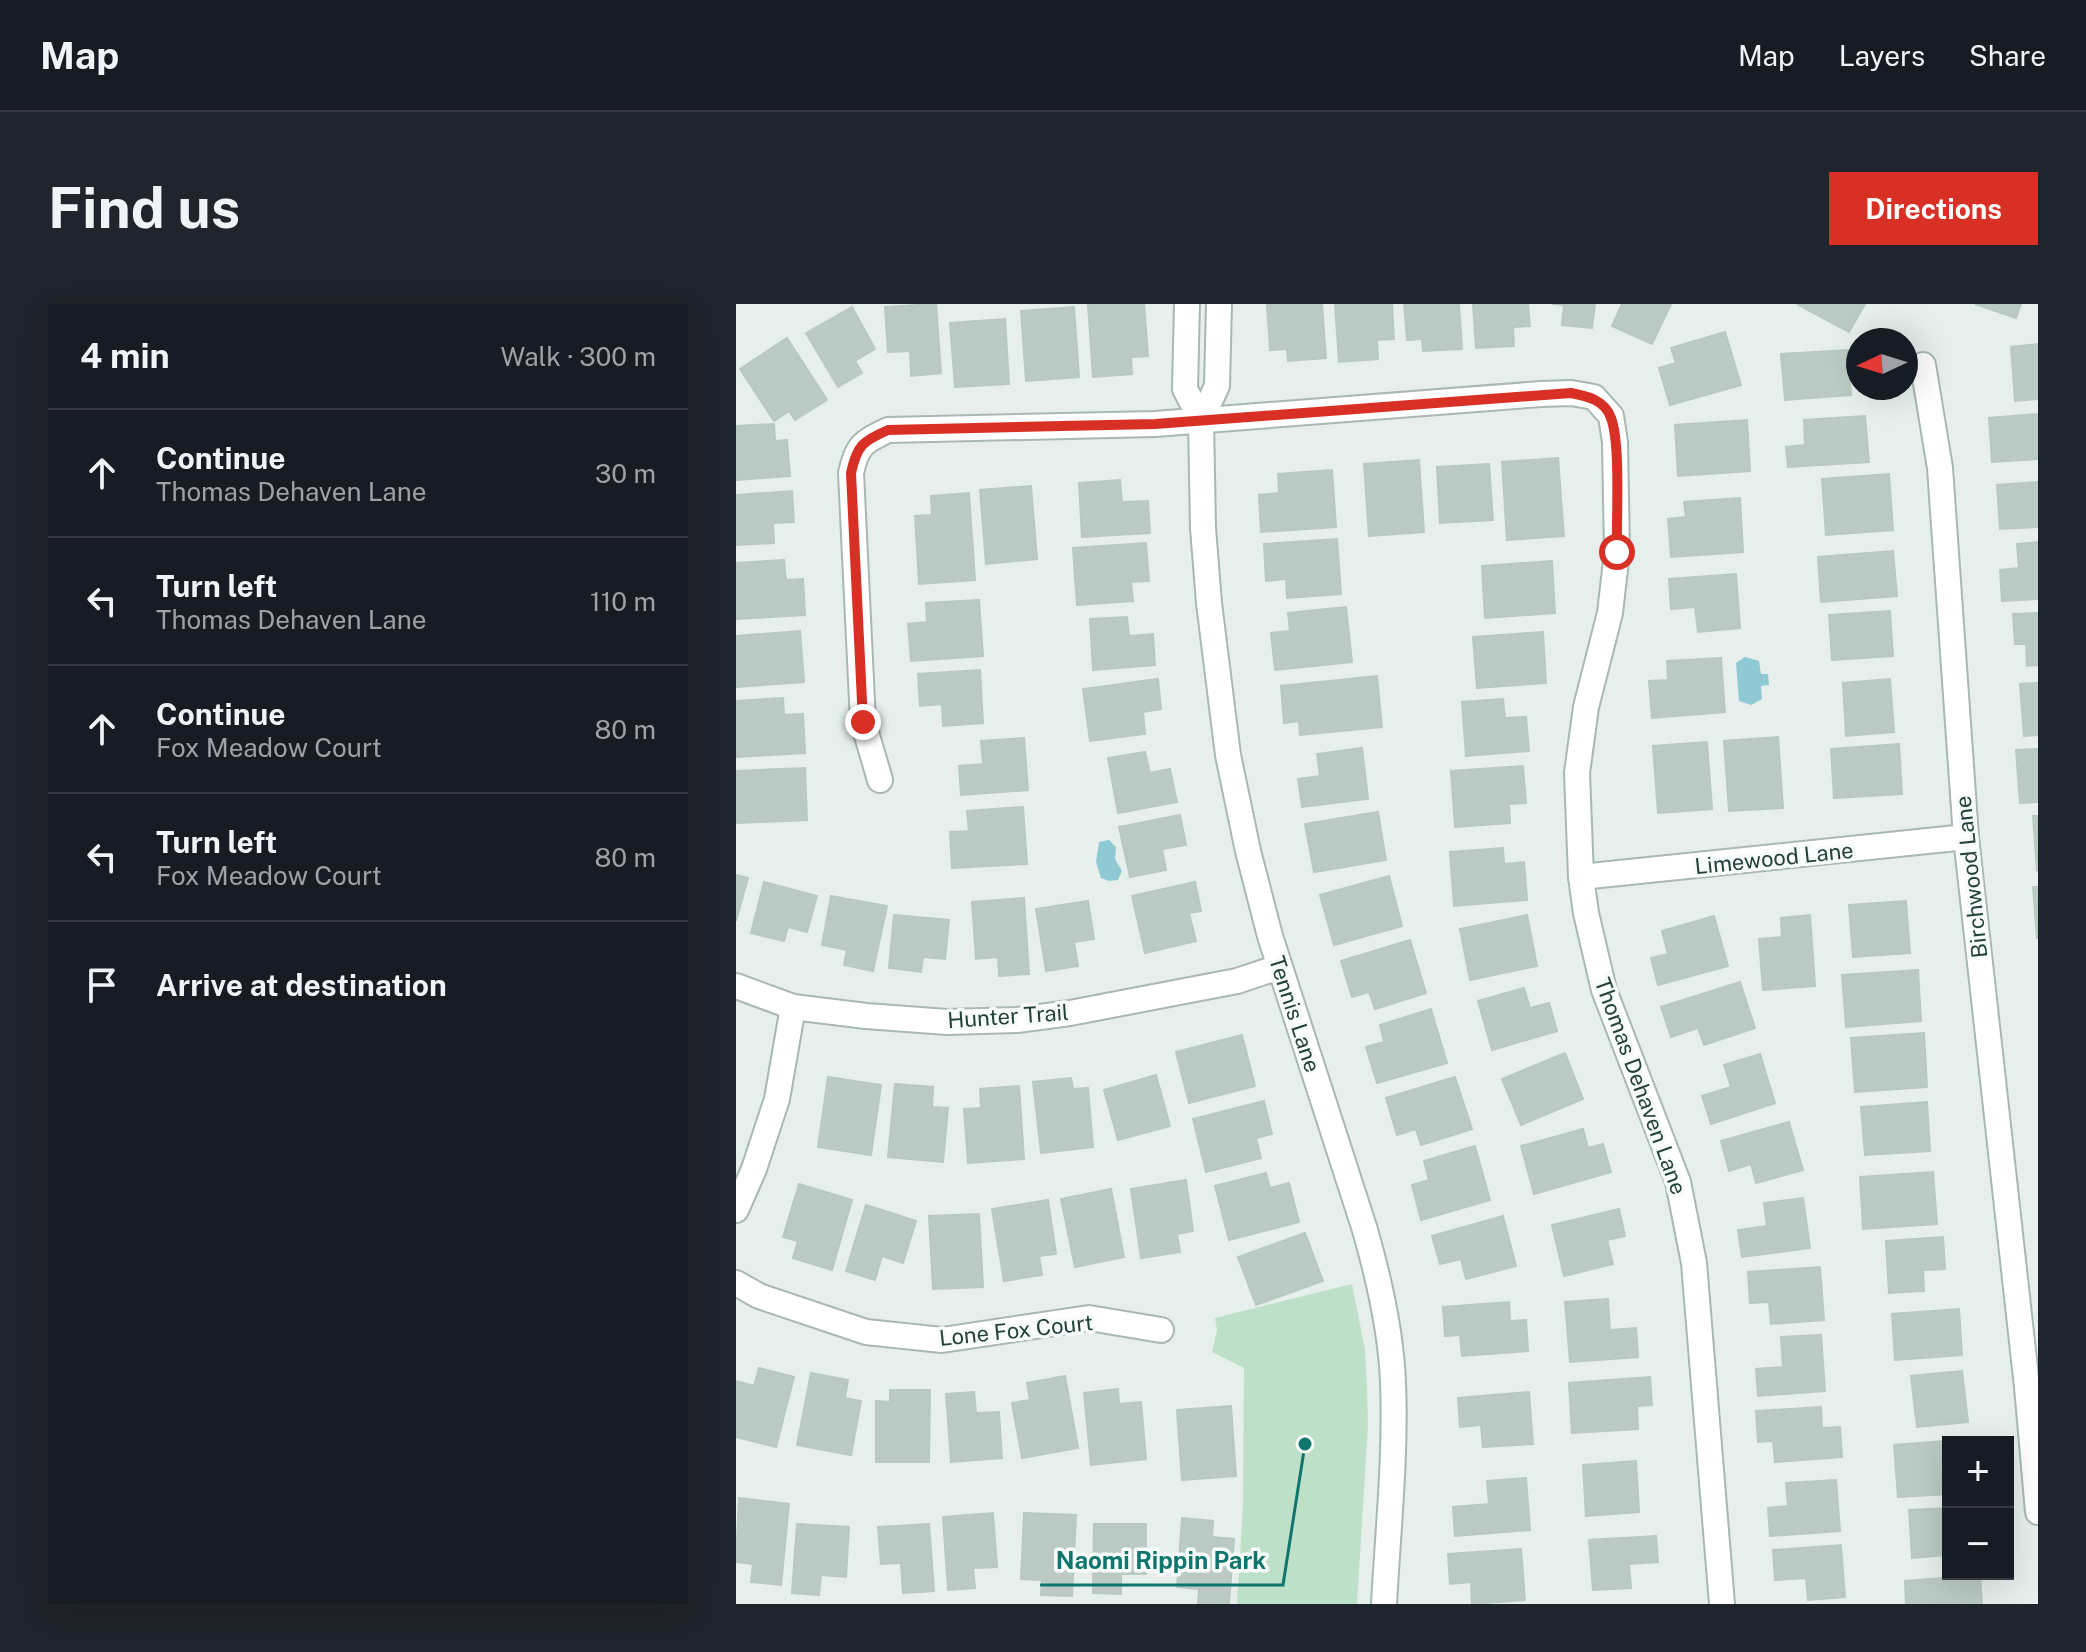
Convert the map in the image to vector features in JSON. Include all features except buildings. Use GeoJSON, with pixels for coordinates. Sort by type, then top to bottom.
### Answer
{"type":"FeatureCollection","features":[{"type":"Feature","properties":{"kind":"street","name":"Tennis Lane"},"geometry":{"type":"LineString","coordinates":[[1187,304],[1185,389],[1201,420],[1203,528],[1216,678],[1248,851],[1279,967],[1378,1274],[1388,1333],[1393,1380],[1393,1430],[1384,1604]]}},
{"type":"Feature","properties":{"kind":"street","name":"Tennis Lane"},"geometry":{"type":"LineString","coordinates":[[1201,420],[1217,386],[1219,304]]}},
{"type":"Feature","properties":{"kind":"street","name":"Birchwood Lane"},"geometry":{"type":"LineString","coordinates":[[1923,365],[1940,468],[1966,837],[2032,1387],[2038,1512]]}},
{"type":"Feature","properties":{"kind":"street","name":"Thomas Dehaven Lane"},"geometry":{"type":"LineString","coordinates":[[880,780],[863,722],[851,473],[855,453],[867,440],[888,430],[1201,420],[1571,393],[1594,397],[1611,416],[1615,442],[1617,552],[1610,613],[1586,707],[1577,773],[1581,877],[1604,990],[1678,1182],[1694,1263],[1722,1604]]}},
{"type":"Feature","properties":{"kind":"street","name":"Limewood Lane"},"geometry":{"type":"LineString","coordinates":[[1581,877],[1966,837]]}},
{"type":"Feature","properties":{"kind":"street","name":"Hunter Trail"},"geometry":{"type":"LineString","coordinates":[[736,986],[793,1007],[866,1016],[947,1022],[1017,1020],[1237,981],[1279,967]]}},
{"type":"Feature","properties":{"kind":"street"},"geometry":{"type":"LineString","coordinates":[[736,1210],[754,1169],[777,1099],[793,1007]]}},
{"type":"Feature","properties":{"kind":"street","name":"Lone Fox Court"},"geometry":{"type":"LineString","coordinates":[[736,1283],[759,1296],[866,1332],[927,1339],[942,1340],[1089,1318],[1161,1330]]}},
{"type":"Feature","properties":{"kind":"green space"},"geometry":{"type":"Polygon","coordinates":[[[1352,1284],[1365,1350],[1368,1425],[1357,1604],[1237,1604],[1243,1506],[1244,1368],[1212,1352],[1217,1330],[1215,1318],[1352,1284]]]}},
{"type":"Feature","properties":{"kind":"water"},"geometry":{"type":"Polygon","coordinates":[[[1745,657],[1759,661],[1761,674],[1768,674],[1769,685],[1761,686],[1762,699],[1751,705],[1739,701],[1736,663],[1745,657]]]}},
{"type":"Feature","properties":{"kind":"water"},"geometry":{"type":"Polygon","coordinates":[[[1109,840],[1116,847],[1115,859],[1122,871],[1118,880],[1109,881],[1101,878],[1096,862],[1099,842],[1109,840]]]}},
{"type":"Feature","properties":{"kind":"place","name":"Naomi Rippin Park"},"geometry":{"type":"Point","coordinates":[1305,1444]}},
{"type":"Feature","properties":{"kind":"route"},"geometry":{"type":"LineString","coordinates":[[863,722],[851,473],[855,453],[867,440],[888,430],[1155,424],[1571,393],[1594,397],[1611,416],[1615,442],[1617,552]]}}]}
